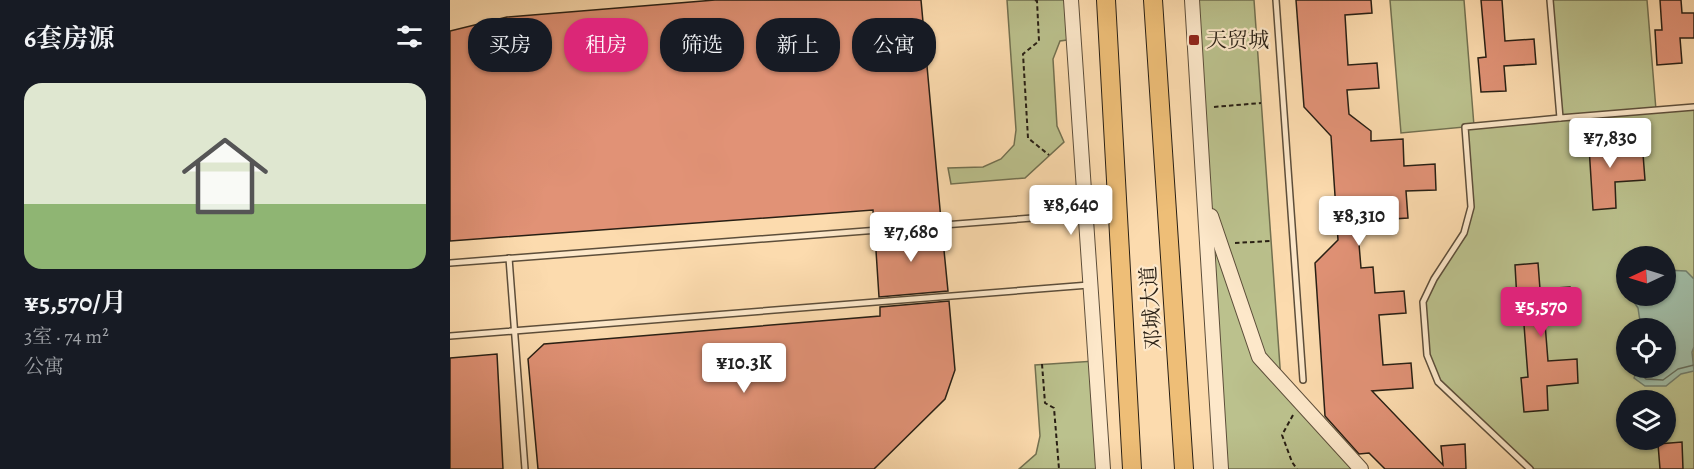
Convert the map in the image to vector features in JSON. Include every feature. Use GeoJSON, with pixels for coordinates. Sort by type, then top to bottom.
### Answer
{"type":"FeatureCollection","features":[{"type":"Feature","properties":{"kind":"highway","name":"邓城大道"},"geometry":{"type":"LineString","coordinates":[[1106,0],[1132,469]]}},
{"type":"Feature","properties":{"kind":"highway","name":"邓城大道"},"geometry":{"type":"LineString","coordinates":[[1153,0],[1184,469]]}},
{"type":"Feature","properties":{"kind":"street"},"geometry":{"type":"LineString","coordinates":[[1071,0],[1103,469]]}},
{"type":"Feature","properties":{"kind":"street"},"geometry":{"type":"LineString","coordinates":[[1192,3],[1221,469]]}},
{"type":"Feature","properties":{"kind":"street"},"geometry":{"type":"LineString","coordinates":[[1204,197],[1259,357],[1361,469]]}},
{"type":"Feature","properties":{"kind":"street"},"geometry":{"type":"LineString","coordinates":[[1098,469],[1101,440]]}},
{"type":"Feature","properties":{"kind":"lane"},"geometry":{"type":"LineString","coordinates":[[1276,0],[1303,380]]}},
{"type":"Feature","properties":{"kind":"lane"},"geometry":{"type":"LineString","coordinates":[[1550,0],[1560,118]]}},
{"type":"Feature","properties":{"kind":"lane"},"geometry":{"type":"LineString","coordinates":[[1530,469],[1438,382],[1427,355],[1423,302],[1434,279],[1464,233],[1471,207],[1465,127],[1694,107]]}},
{"type":"Feature","properties":{"kind":"lane"},"geometry":{"type":"LineString","coordinates":[[450,263],[1086,214]]}},
{"type":"Feature","properties":{"kind":"lane"},"geometry":{"type":"LineString","coordinates":[[509,258],[525,469]]}},
{"type":"Feature","properties":{"kind":"lane"},"geometry":{"type":"LineString","coordinates":[[450,336],[1090,285]]}},
{"type":"Feature","properties":{"kind":"path"},"geometry":{"type":"LineString","coordinates":[[1035,0],[1039,41],[1023,54],[1028,138],[1049,155]]}},
{"type":"Feature","properties":{"kind":"path"},"geometry":{"type":"LineString","coordinates":[[1199,109],[1261,103]]}},
{"type":"Feature","properties":{"kind":"path"},"geometry":{"type":"LineString","coordinates":[[1220,244],[1271,241]]}},
{"type":"Feature","properties":{"kind":"path"},"geometry":{"type":"LineString","coordinates":[[1042,364],[1045,403],[1054,408],[1059,469]]}},
{"type":"Feature","properties":{"kind":"path"},"geometry":{"type":"LineString","coordinates":[[1297,469],[1282,435],[1300,402]]}},
{"type":"Feature","properties":{"kind":"green space"},"geometry":{"type":"Polygon","coordinates":[[[1007,0],[1071,0],[1074,39],[1060,41],[1053,59],[1057,126],[1064,142],[1025,178],[951,184],[948,168],[983,167],[1001,159],[1014,145],[1016,130],[1007,0]]]}},
{"type":"Feature","properties":{"kind":"green space"},"geometry":{"type":"Polygon","coordinates":[[[1193,0],[1254,0],[1281,381],[1361,469],[1221,469],[1193,0]]]}},
{"type":"Feature","properties":{"kind":"green space"},"geometry":{"type":"Polygon","coordinates":[[[1390,0],[1464,0],[1474,126],[1560,118],[1550,0],[1647,0],[1656,110],[1694,107],[1694,469],[1530,469],[1438,382],[1427,355],[1423,302],[1464,233],[1471,207],[1464,127],[1401,133],[1390,0]]]}},
{"type":"Feature","properties":{"kind":"green space"},"geometry":{"type":"Polygon","coordinates":[[[1095,361],[1098,469],[1019,469],[1036,454],[1040,436],[1035,365],[1095,361]]]}},
{"type":"Feature","properties":{"kind":"water"},"geometry":{"type":"Polygon","coordinates":[[[1676,271],[1686,271],[1694,279],[1694,347],[1692,352],[1694,371],[1681,374],[1676,378],[1676,318],[1640,318],[1637,306],[1676,306],[1676,271]]]}},
{"type":"Feature","properties":{"kind":"water"},"geometry":{"type":"Polygon","coordinates":[[[1634,378],[1676,378],[1666,386],[1645,386],[1634,378]]]}},
{"type":"Feature","properties":{"kind":"building"},"geometry":{"type":"Polygon","coordinates":[[[715,0],[921,0],[923,18],[852,18],[852,72],[928,72],[941,220],[874,225],[873,210],[450,241],[450,31],[468,27],[468,72],[552,72],[552,18],[503,18],[715,0]]]}},
{"type":"Feature","properties":{"kind":"building"},"geometry":{"type":"Polygon","coordinates":[[[1296,0],[1371,0],[1372,13],[1345,15],[1348,65],[1377,63],[1379,88],[1347,90],[1349,114],[1371,131],[1371,141],[1403,139],[1404,166],[1435,164],[1436,190],[1406,191],[1408,218],[1377,220],[1378,231],[1358,232],[1361,268],[1373,267],[1375,293],[1404,291],[1406,313],[1379,315],[1383,365],[1411,363],[1413,388],[1372,391],[1443,465],[1441,446],[1465,444],[1466,469],[1385,469],[1369,453],[1359,454],[1325,416],[1315,263],[1338,240],[1331,136],[1304,107],[1296,0]]]}},
{"type":"Feature","properties":{"kind":"building"},"geometry":{"type":"Polygon","coordinates":[[[1481,0],[1502,0],[1505,41],[1534,39],[1536,64],[1504,66],[1506,91],[1481,92],[1478,58],[1486,57],[1481,0]]]}},
{"type":"Feature","properties":{"kind":"building"},"geometry":{"type":"Polygon","coordinates":[[[1660,0],[1681,0],[1682,13],[1694,13],[1694,38],[1680,38],[1682,63],[1657,65],[1655,30],[1662,30],[1660,0]]]}},
{"type":"Feature","properties":{"kind":"building"},"geometry":{"type":"Polygon","coordinates":[[[1611,130],[1613,156],[1643,154],[1645,180],[1615,182],[1616,208],[1593,210],[1588,131],[1611,130]]]}},
{"type":"Feature","properties":{"kind":"building"},"geometry":{"type":"Polygon","coordinates":[[[942,230],[948,291],[879,297],[875,235],[942,230]]]}},
{"type":"Feature","properties":{"kind":"building"},"geometry":{"type":"Polygon","coordinates":[[[1538,263],[1540,289],[1570,287],[1571,309],[1544,311],[1548,361],[1577,359],[1578,383],[1547,386],[1548,410],[1524,412],[1521,378],[1528,377],[1522,299],[1517,300],[1515,265],[1538,263]]]}},
{"type":"Feature","properties":{"kind":"building"},"geometry":{"type":"Polygon","coordinates":[[[949,301],[955,370],[945,399],[874,469],[538,469],[528,359],[544,344],[880,316],[880,307],[949,301]]]}},
{"type":"Feature","properties":{"kind":"building"},"geometry":{"type":"Polygon","coordinates":[[[497,354],[503,469],[450,469],[450,358],[497,354]]]}},
{"type":"Feature","properties":{"kind":"building"},"geometry":{"type":"Polygon","coordinates":[[[1676,442],[1682,442],[1683,469],[1660,469],[1658,450],[1676,450],[1676,442]]]}},
{"type":"Feature","properties":{"kind":"place","name":"天贸城"},"geometry":{"type":"Point","coordinates":[1194,40]}}]}
